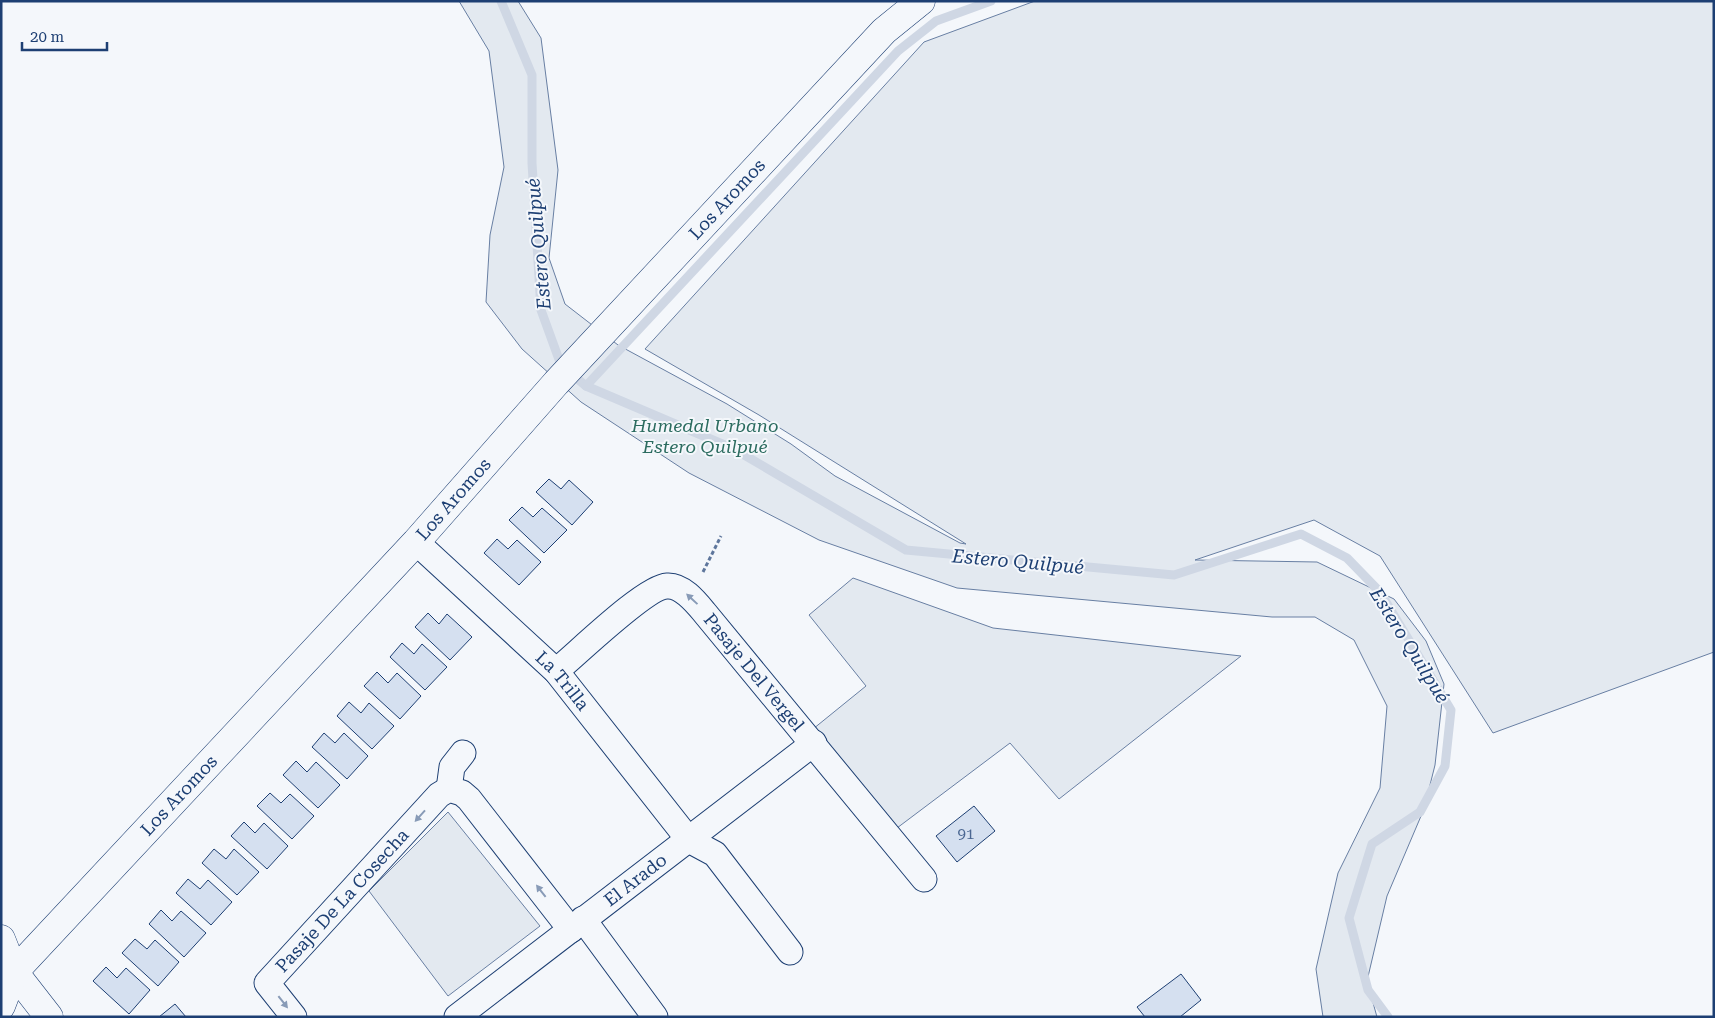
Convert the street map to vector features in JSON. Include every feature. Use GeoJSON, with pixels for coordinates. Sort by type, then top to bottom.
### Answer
{"type":"FeatureCollection","features":[{"type":"Feature","properties":{"kind":"street","name":"Los Aromos"},"geometry":{"type":"LineString","coordinates":[[1,1006],[14,972],[416,542],[556,383],[640,296],[884,31],[922,1]]}},
{"type":"Feature","properties":{"kind":"street","name":"La Trilla"},"geometry":{"type":"LineString","coordinates":[[416,542],[556,672],[689,840]]}},
{"type":"Feature","properties":{"kind":"street","name":"Pasaje Del Vergel"},"geometry":{"type":"LineString","coordinates":[[556,672],[645,595],[666,586],[680,589],[691,597],[814,743],[924,879]]}},
{"type":"Feature","properties":{"kind":"street","name":"El Arado"},"geometry":{"type":"LineString","coordinates":[[469,1013],[577,924],[814,743]]}},
{"type":"Feature","properties":{"kind":"street"},"geometry":{"type":"LineString","coordinates":[[463,753],[452,767],[449,789],[462,793],[469,799],[655,1017]]}},
{"type":"Feature","properties":{"kind":"street","name":"Pasaje De La Cosecha"},"geometry":{"type":"LineString","coordinates":[[294,1017],[268,983],[439,795],[449,789]]}},
{"type":"Feature","properties":{"kind":"street"},"geometry":{"type":"LineString","coordinates":[[689,840],[715,854],[790,952]]}},
{"type":"Feature","properties":{"kind":"street"},"geometry":{"type":"LineString","coordinates":[[1,938],[14,972],[49,1017]]}},
{"type":"Feature","properties":{"kind":"path"},"geometry":{"type":"LineString","coordinates":[[691,597],[721,536]]}},
{"type":"Feature","properties":{"kind":"green space","name":"Humedal Urbano Estero Quilpué"},"geometry":{"type":"Polygon","coordinates":[[[459,1],[518,1],[541,38],[558,170],[549,258],[565,304],[618,345],[727,404],[791,444],[835,476],[960,543],[966,544],[759,415],[645,349],[924,42],[1035,1],[1714,1],[1714,652],[1493,733],[1380,556],[1314,520],[1195,560],[1317,562],[1394,599],[1426,641],[1444,684],[1435,765],[1424,809],[1387,896],[1367,981],[1377,1017],[1323,1017],[1316,969],[1338,873],[1380,788],[1387,706],[1354,640],[1315,617],[1272,617],[957,588],[819,540],[689,473],[581,402],[522,349],[486,302],[490,235],[504,167],[489,51],[459,1]]]}},
{"type":"Feature","properties":{"kind":"green space"},"geometry":{"type":"Polygon","coordinates":[[[853,578],[993,628],[1241,656],[1059,799],[1010,743],[897,828],[813,729],[866,686],[809,615],[853,578]]]}},
{"type":"Feature","properties":{"kind":"green space"},"geometry":{"type":"Polygon","coordinates":[[[448,812],[540,926],[448,996],[369,891],[448,812]]]}},
{"type":"Feature","properties":{"kind":"building"},"geometry":{"type":"Polygon","coordinates":[[[549,479],[561,489],[569,480],[593,502],[572,525],[536,492],[549,479]]]}},
{"type":"Feature","properties":{"kind":"building"},"geometry":{"type":"Polygon","coordinates":[[[522,507],[533,517],[542,508],[567,530],[544,553],[509,520],[522,507]]]}},
{"type":"Feature","properties":{"kind":"building"},"geometry":{"type":"Polygon","coordinates":[[[497,539],[508,549],[517,540],[541,562],[519,585],[484,553],[497,539]]]}},
{"type":"Feature","properties":{"kind":"building"},"geometry":{"type":"Polygon","coordinates":[[[428,613],[439,624],[447,614],[472,637],[450,660],[415,627],[428,613]]]}},
{"type":"Feature","properties":{"kind":"building"},"geometry":{"type":"Polygon","coordinates":[[[402,643],[414,654],[422,644],[447,667],[425,690],[390,657],[402,643]]]}},
{"type":"Feature","properties":{"kind":"building"},"geometry":{"type":"Polygon","coordinates":[[[377,672],[388,683],[397,673],[421,696],[400,719],[364,686],[377,672]]]}},
{"type":"Feature","properties":{"kind":"building"},"geometry":{"type":"Polygon","coordinates":[[[349,702],[361,713],[369,703],[394,726],[372,749],[337,716],[349,702]]]}},
{"type":"Feature","properties":{"kind":"building"},"geometry":{"type":"Polygon","coordinates":[[[324,733],[335,743],[344,733],[368,756],[347,779],[312,747],[324,733]]]}},
{"type":"Feature","properties":{"kind":"building"},"geometry":{"type":"Polygon","coordinates":[[[296,761],[307,772],[316,762],[340,785],[318,808],[283,775],[296,761]]]}},
{"type":"Feature","properties":{"kind":"building"},"geometry":{"type":"Polygon","coordinates":[[[270,793],[281,803],[290,794],[314,816],[292,839],[257,806],[270,793]]]}},
{"type":"Feature","properties":{"kind":"building"},"geometry":{"type":"Polygon","coordinates":[[[974,806],[995,831],[957,862],[936,836],[974,806]]]}},
{"type":"Feature","properties":{"kind":"building"},"geometry":{"type":"Polygon","coordinates":[[[244,822],[255,833],[264,823],[288,846],[267,869],[231,836],[244,822]]]}},
{"type":"Feature","properties":{"kind":"building"},"geometry":{"type":"Polygon","coordinates":[[[214,849],[226,859],[234,849],[259,872],[237,895],[202,863],[214,849]]]}},
{"type":"Feature","properties":{"kind":"building"},"geometry":{"type":"Polygon","coordinates":[[[188,879],[200,889],[208,880],[232,902],[211,925],[176,893],[188,879]]]}},
{"type":"Feature","properties":{"kind":"building"},"geometry":{"type":"Polygon","coordinates":[[[161,910],[172,921],[181,911],[206,933],[184,957],[149,924],[161,910]]]}},
{"type":"Feature","properties":{"kind":"building"},"geometry":{"type":"Polygon","coordinates":[[[135,939],[147,949],[155,940],[179,962],[158,986],[122,953],[135,939]]]}},
{"type":"Feature","properties":{"kind":"building"},"geometry":{"type":"Polygon","coordinates":[[[106,967],[117,978],[126,968],[150,990],[129,1014],[93,981],[106,967]]]}},
{"type":"Feature","properties":{"kind":"building"},"geometry":{"type":"Polygon","coordinates":[[[1181,974],[1201,1000],[1180,1017],[1145,1017],[1137,1007],[1181,974]]]}},
{"type":"Feature","properties":{"kind":"building"},"geometry":{"type":"Polygon","coordinates":[[[175,1004],[186,1017],[159,1017],[175,1004]]]}},
{"type":"Feature","properties":{"kind":"waterway","name":"Estero Quilpué"},"geometry":{"type":"LineString","coordinates":[[501,1],[532,75],[532,163],[541,310],[561,365],[586,386],[734,449],[906,550],[1174,575],[1301,534],[1347,558],[1380,592],[1451,710],[1445,766],[1420,812],[1372,844],[1349,918],[1368,990],[1388,1017]]}},
{"type":"Feature","properties":{"kind":"waterway"},"geometry":{"type":"LineString","coordinates":[[586,386],[898,51],[936,21],[991,1]]}}]}
